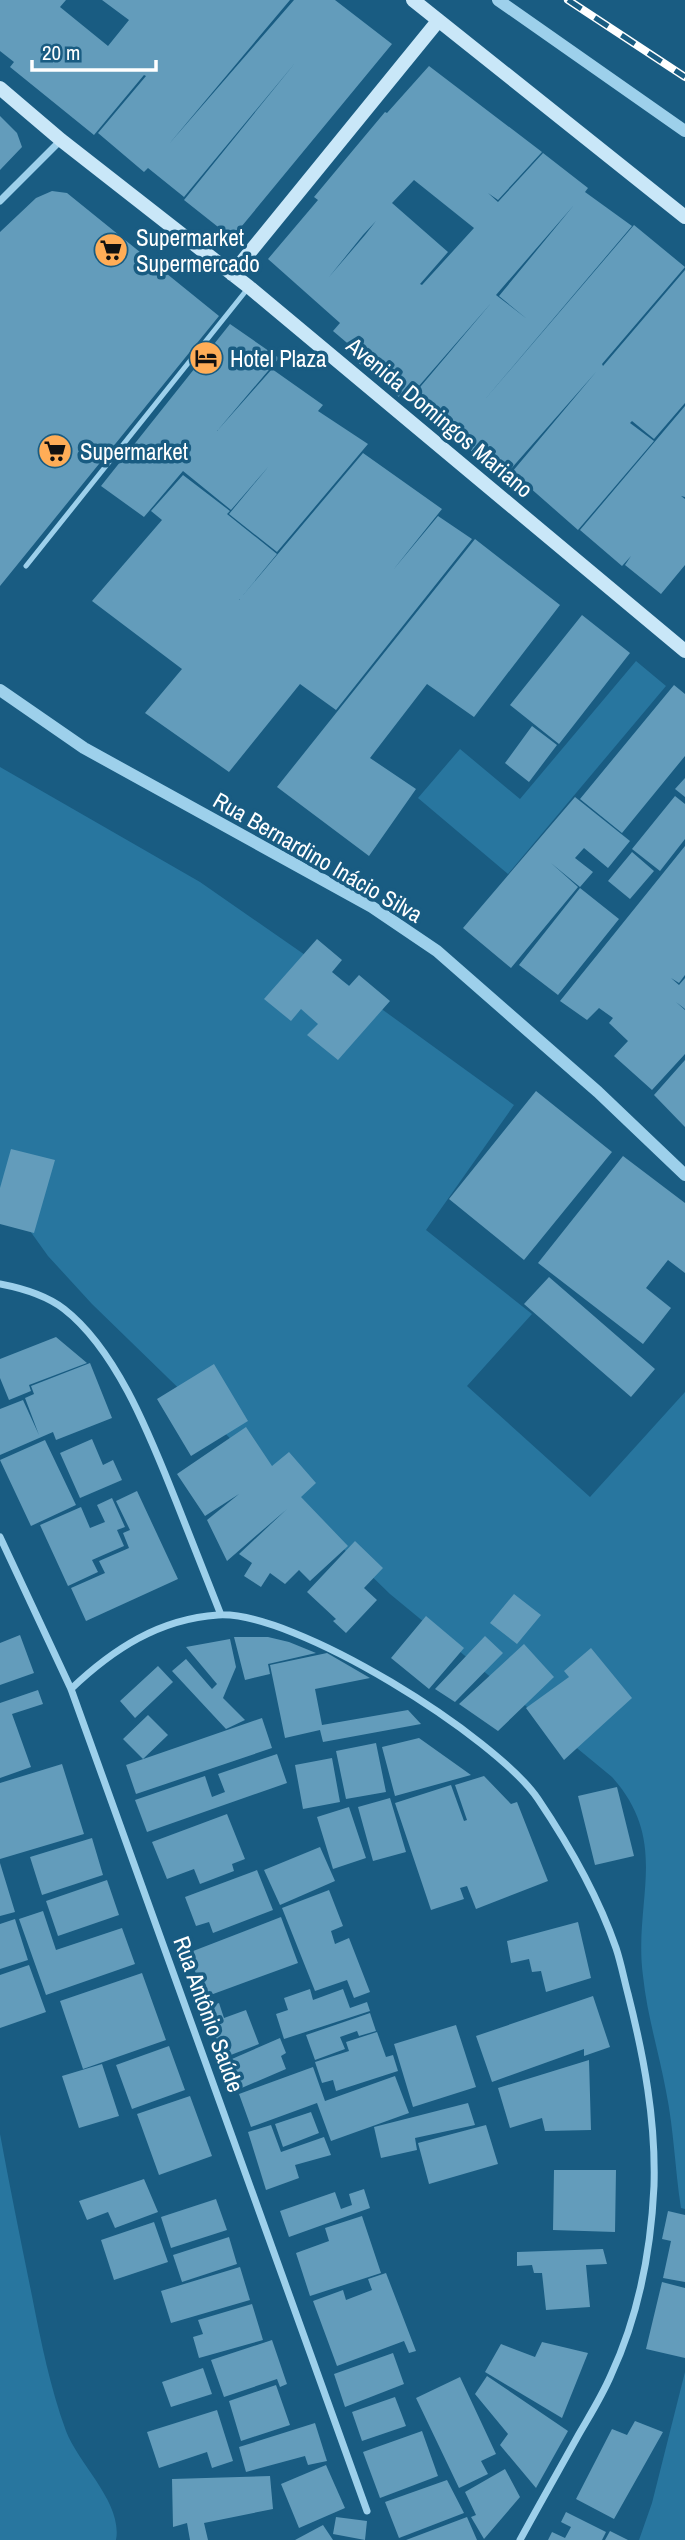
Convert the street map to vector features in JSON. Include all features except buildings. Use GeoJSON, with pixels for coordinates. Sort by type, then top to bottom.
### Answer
{"type":"FeatureCollection","features":[{"type":"Feature","properties":{"kind":"main road"},"geometry":{"type":"LineString","coordinates":[[413,0],[685,217]]}},
{"type":"Feature","properties":{"kind":"main road"},"geometry":{"type":"LineString","coordinates":[[232,274],[438,21]]}},
{"type":"Feature","properties":{"kind":"main road","name":"Avenida Domingos Mariano"},"geometry":{"type":"LineString","coordinates":[[0,88],[61,140],[232,274],[685,651]]}},
{"type":"Feature","properties":{"kind":"street"},"geometry":{"type":"LineString","coordinates":[[498,0],[685,131]]}},
{"type":"Feature","properties":{"kind":"street"},"geometry":{"type":"LineString","coordinates":[[0,201],[61,140]]}},
{"type":"Feature","properties":{"kind":"street","name":"Rua Bernardino Inácio Silva"},"geometry":{"type":"LineString","coordinates":[[0,690],[84,748],[372,907],[437,951],[598,1092],[685,1175]]}},
{"type":"Feature","properties":{"kind":"street"},"geometry":{"type":"LineString","coordinates":[[0,1284],[15,1287],[62,1308],[82,1325],[111,1364],[146,1427],[221,1615]]}},
{"type":"Feature","properties":{"kind":"street","name":"Rua Antônio Saúde"},"geometry":{"type":"LineString","coordinates":[[0,1537],[71,1689],[367,2511]]}},
{"type":"Feature","properties":{"kind":"street"},"geometry":{"type":"LineString","coordinates":[[71,1689],[97,1664],[144,1634],[189,1619],[221,1615],[252,1619],[282,1629],[338,1654],[416,1698],[485,1745],[512,1769],[537,1797],[580,1870],[616,1949],[638,2031],[651,2116],[654,2188],[649,2238],[634,2315],[611,2378],[520,2540]]}},
{"type":"Feature","properties":{"kind":"lane"},"geometry":{"type":"LineString","coordinates":[[26,566],[249,288]]}},
{"type":"Feature","properties":{"kind":"shaded area"},"geometry":{"type":"Polygon","coordinates":[[[636,661],[666,686],[508,874],[418,798],[460,749],[520,799],[636,661]]]}},
{"type":"Feature","properties":{"kind":"shaded area"},"geometry":{"type":"Polygon","coordinates":[[[0,767],[200,882],[514,1105],[426,1230],[532,1314],[467,1386],[590,1497],[685,1392],[685,2209],[681,2208],[669,2106],[645,1991],[641,1949],[645,1849],[640,1825],[630,1801],[612,1777],[390,1594],[92,1304],[48,1256],[0,1189],[0,767]]]}},
{"type":"Feature","properties":{"kind":"shaded area"},"geometry":{"type":"Polygon","coordinates":[[[0,2134],[55,2398],[72,2444],[107,2498],[116,2526],[116,2540],[0,2540],[0,2134]]]}},
{"type":"Feature","properties":{"kind":"shaded area"},"geometry":{"type":"Polygon","coordinates":[[[685,2372],[685,2540],[639,2540],[652,2503],[685,2372]]]}},
{"type":"Feature","properties":{"kind":"railway"},"geometry":{"type":"LineString","coordinates":[[568,0],[685,77]]}},
{"type":"Feature","properties":{"kind":"place","name":"Supermarket Supermercado"},"geometry":{"type":"Point","coordinates":[111,250]}},
{"type":"Feature","properties":{"kind":"place","name":"Hotel Plaza"},"geometry":{"type":"Point","coordinates":[206,358]}},
{"type":"Feature","properties":{"kind":"place","name":"Supermarket"},"geometry":{"type":"Point","coordinates":[55,451]}}]}
